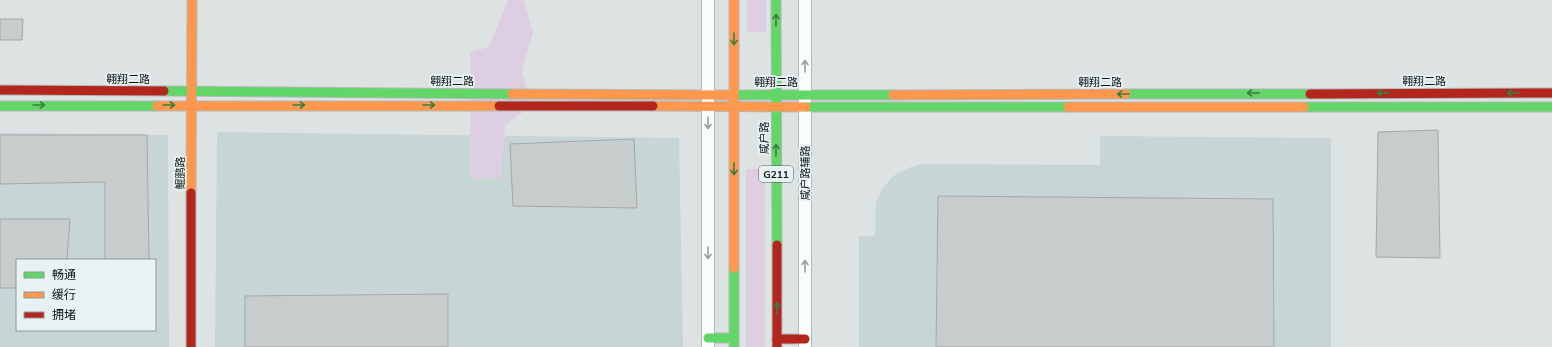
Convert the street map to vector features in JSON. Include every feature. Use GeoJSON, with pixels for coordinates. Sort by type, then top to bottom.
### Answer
{"type":"FeatureCollection","features":[{"type":"Feature","properties":{"kind":"street","name":"鲲鹏路"},"geometry":{"type":"LineString","coordinates":[[191,347],[192,0]]}},
{"type":"Feature","properties":{"kind":"street"},"geometry":{"type":"LineString","coordinates":[[708,0],[708,343],[734,343],[734,0]]}},
{"type":"Feature","properties":{"kind":"street","name":"咸户路"},"geometry":{"type":"LineString","coordinates":[[776,0],[777,343]]}},
{"type":"Feature","properties":{"kind":"street","name":"咸户路辅路"},"geometry":{"type":"LineString","coordinates":[[805,0],[805,343]]}},
{"type":"Feature","properties":{"kind":"street","name":"翱翔二路"},"geometry":{"type":"LineString","coordinates":[[0,90],[192,91],[708,100],[734,106],[1552,107]]}},
{"type":"Feature","properties":{"kind":"street","name":"翱翔二路"},"geometry":{"type":"LineString","coordinates":[[0,106],[708,100],[734,94],[1552,93]]}},
{"type":"Feature","properties":{"kind":"street"},"geometry":{"type":"LineString","coordinates":[[777,343],[805,343]]}},
{"type":"Feature","properties":{"kind":"shaded area"},"geometry":{"type":"Polygon","coordinates":[[[508,0],[524,0],[533,33],[522,70],[531,106],[505,125],[501,178],[470,178],[470,52],[489,47],[508,0]]]}},
{"type":"Feature","properties":{"kind":"shaded area"},"geometry":{"type":"Polygon","coordinates":[[[747,0],[766,0],[766,32],[747,32],[747,0]]]}},
{"type":"Feature","properties":{"kind":"shaded area"},"geometry":{"type":"Polygon","coordinates":[[[217,132],[679,138],[683,347],[215,347],[217,132]]]}},
{"type":"Feature","properties":{"kind":"shaded area"},"geometry":{"type":"Polygon","coordinates":[[[0,133],[168,135],[169,347],[0,347],[0,133]]]}},
{"type":"Feature","properties":{"kind":"shaded area"},"geometry":{"type":"Polygon","coordinates":[[[1100,136],[1331,138],[1331,347],[859,347],[859,236],[875,236],[876,201],[883,188],[893,176],[908,168],[922,164],[1100,165],[1100,136]]]}},
{"type":"Feature","properties":{"kind":"shaded area"},"geometry":{"type":"Polygon","coordinates":[[[746,169],[765,169],[765,347],[746,347],[746,169]]]}},
{"type":"Feature","properties":{"kind":"building"},"geometry":{"type":"Polygon","coordinates":[[[0,19],[23,19],[22,40],[0,40],[0,19]]]}},
{"type":"Feature","properties":{"kind":"building"},"geometry":{"type":"Polygon","coordinates":[[[1438,130],[1440,258],[1376,257],[1378,132],[1438,130]]]}},
{"type":"Feature","properties":{"kind":"building"},"geometry":{"type":"Polygon","coordinates":[[[0,135],[147,135],[149,259],[105,259],[105,182],[0,184],[0,135]]]}},
{"type":"Feature","properties":{"kind":"building"},"geometry":{"type":"Polygon","coordinates":[[[634,139],[637,208],[513,206],[510,144],[634,139]]]}},
{"type":"Feature","properties":{"kind":"building"},"geometry":{"type":"Polygon","coordinates":[[[938,196],[1273,199],[1274,347],[936,347],[938,196]]]}},
{"type":"Feature","properties":{"kind":"building"},"geometry":{"type":"Polygon","coordinates":[[[0,219],[70,219],[67,259],[16,259],[16,288],[0,288],[0,219]]]}},
{"type":"Feature","properties":{"kind":"building"},"geometry":{"type":"Polygon","coordinates":[[[448,294],[448,347],[245,347],[245,296],[448,294]]]}},
{"type":"Feature","properties":{"kind":"traffic: fast"},"geometry":{"type":"LineString","coordinates":[[776,0],[777,245]]}},
{"type":"Feature","properties":{"kind":"traffic: fast"},"geometry":{"type":"LineString","coordinates":[[164,91],[512,94]]}},
{"type":"Feature","properties":{"kind":"traffic: fast"},"geometry":{"type":"LineString","coordinates":[[1126,94],[1310,94]]}},
{"type":"Feature","properties":{"kind":"traffic: fast"},"geometry":{"type":"LineString","coordinates":[[728,95],[893,95]]}},
{"type":"Feature","properties":{"kind":"traffic: fast"},"geometry":{"type":"LineString","coordinates":[[0,106],[157,106]]}},
{"type":"Feature","properties":{"kind":"traffic: fast"},"geometry":{"type":"LineString","coordinates":[[806,107],[1068,107]]}},
{"type":"Feature","properties":{"kind":"traffic: fast"},"geometry":{"type":"LineString","coordinates":[[1304,107],[1552,107]]}},
{"type":"Feature","properties":{"kind":"traffic: fast"},"geometry":{"type":"LineString","coordinates":[[734,268],[734,347]]}},
{"type":"Feature","properties":{"kind":"traffic: fast"},"geometry":{"type":"LineString","coordinates":[[708,338],[734,338]]}},
{"type":"Feature","properties":{"kind":"traffic: slow"},"geometry":{"type":"LineString","coordinates":[[191,193],[192,0]]}},
{"type":"Feature","properties":{"kind":"traffic: slow"},"geometry":{"type":"LineString","coordinates":[[734,0],[734,268]]}},
{"type":"Feature","properties":{"kind":"traffic: slow"},"geometry":{"type":"LineString","coordinates":[[512,94],[728,95]]}},
{"type":"Feature","properties":{"kind":"traffic: slow"},"geometry":{"type":"LineString","coordinates":[[893,95],[1126,94]]}},
{"type":"Feature","properties":{"kind":"traffic: slow"},"geometry":{"type":"LineString","coordinates":[[157,106],[499,106]]}},
{"type":"Feature","properties":{"kind":"traffic: slow"},"geometry":{"type":"LineString","coordinates":[[653,106],[806,107]]}},
{"type":"Feature","properties":{"kind":"traffic: slow"},"geometry":{"type":"LineString","coordinates":[[1068,107],[1304,107]]}},
{"type":"Feature","properties":{"kind":"traffic: jam"},"geometry":{"type":"LineString","coordinates":[[0,90],[164,91]]}},
{"type":"Feature","properties":{"kind":"traffic: jam"},"geometry":{"type":"LineString","coordinates":[[1310,94],[1552,93]]}},
{"type":"Feature","properties":{"kind":"traffic: jam"},"geometry":{"type":"LineString","coordinates":[[499,106],[653,106]]}},
{"type":"Feature","properties":{"kind":"traffic: jam"},"geometry":{"type":"LineString","coordinates":[[191,193],[191,347]]}},
{"type":"Feature","properties":{"kind":"traffic: jam"},"geometry":{"type":"LineString","coordinates":[[777,245],[777,347]]}},
{"type":"Feature","properties":{"kind":"traffic: jam"},"geometry":{"type":"LineString","coordinates":[[777,339],[805,339]]}}]}
